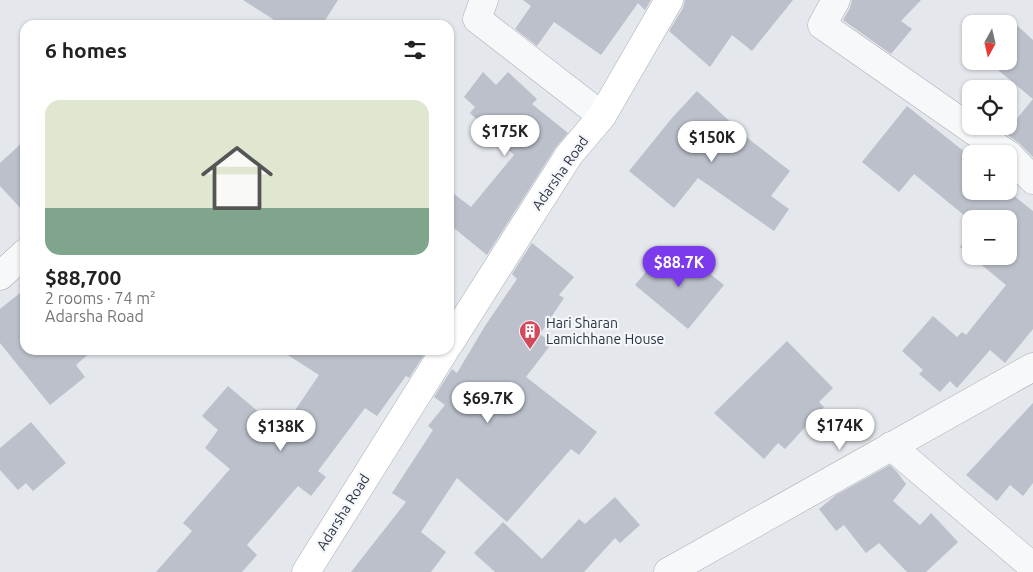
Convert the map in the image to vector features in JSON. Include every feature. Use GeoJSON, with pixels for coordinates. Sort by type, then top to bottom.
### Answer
{"type":"FeatureCollection","features":[{"type":"Feature","properties":{"kind":"main road","name":"Adarsha Road"},"geometry":{"type":"LineString","coordinates":[[454,335],[570,156],[602,116],[669,0]]}},
{"type":"Feature","properties":{"kind":"main road","name":"Adarsha Road"},"geometry":{"type":"LineString","coordinates":[[306,572],[442,355]]}},
{"type":"Feature","properties":{"kind":"street"},"geometry":{"type":"LineString","coordinates":[[484,0],[477,19],[602,116]]}},
{"type":"Feature","properties":{"kind":"street"},"geometry":{"type":"LineString","coordinates":[[836,0],[822,25],[995,145]]}},
{"type":"Feature","properties":{"kind":"street"},"geometry":{"type":"LineString","coordinates":[[1017,163],[1033,180]]}},
{"type":"Feature","properties":{"kind":"street"},"geometry":{"type":"LineString","coordinates":[[0,276],[20,258]]}},
{"type":"Feature","properties":{"kind":"street"},"geometry":{"type":"LineString","coordinates":[[668,572],[1033,367]]}},
{"type":"Feature","properties":{"kind":"street"},"geometry":{"type":"LineString","coordinates":[[891,446],[1033,567]]}},
{"type":"Feature","properties":{"kind":"building"},"geometry":{"type":"Polygon","coordinates":[[[243,0],[338,0],[325,20],[274,20],[243,0]]]}},
{"type":"Feature","properties":{"kind":"building"},"geometry":{"type":"Polygon","coordinates":[[[523,0],[651,0],[645,10],[638,3],[601,55],[554,22],[537,46],[515,29],[531,6],[523,0]]]}},
{"type":"Feature","properties":{"kind":"building"},"geometry":{"type":"Polygon","coordinates":[[[685,0],[793,0],[752,51],[732,35],[710,67],[669,31],[683,8],[685,0]]]}},
{"type":"Feature","properties":{"kind":"building"},"geometry":{"type":"Polygon","coordinates":[[[852,0],[921,0],[901,21],[912,29],[891,54],[843,20],[852,0]]]}},
{"type":"Feature","properties":{"kind":"building"},"geometry":{"type":"Polygon","coordinates":[[[1018,26],[1033,40],[1033,99],[1017,86],[1017,80],[1010,80],[998,70],[1018,70],[1018,26]]]}},
{"type":"Feature","properties":{"kind":"building"},"geometry":{"type":"Polygon","coordinates":[[[483,72],[496,85],[508,72],[537,99],[532,104],[568,133],[556,147],[487,255],[454,228],[454,194],[471,207],[514,155],[470,113],[475,107],[464,97],[483,72]]]}},
{"type":"Feature","properties":{"kind":"building"},"geometry":{"type":"Polygon","coordinates":[[[697,91],[750,140],[790,171],[771,196],[789,209],[774,231],[698,178],[674,208],[629,171],[672,118],[697,91]]]}},
{"type":"Feature","properties":{"kind":"building"},"geometry":{"type":"Polygon","coordinates":[[[1033,99],[1033,157],[1008,135],[1017,135],[1017,118],[1033,99]]]}},
{"type":"Feature","properties":{"kind":"building"},"geometry":{"type":"Polygon","coordinates":[[[907,106],[962,150],[962,200],[1017,200],[1017,198],[1033,211],[1033,329],[1005,363],[990,350],[957,388],[950,381],[940,392],[919,374],[923,370],[902,351],[933,316],[957,337],[962,332],[966,335],[1006,285],[982,265],[1017,265],[1017,210],[962,210],[962,214],[914,174],[899,192],[862,162],[907,106]]]}},
{"type":"Feature","properties":{"kind":"building"},"geometry":{"type":"Polygon","coordinates":[[[20,145],[20,208],[0,186],[0,163],[20,145]]]}},
{"type":"Feature","properties":{"kind":"building"},"geometry":{"type":"Polygon","coordinates":[[[532,243],[574,277],[559,295],[564,298],[540,334],[552,343],[526,377],[597,432],[579,455],[571,449],[507,522],[457,478],[421,532],[446,552],[431,572],[351,572],[406,502],[392,493],[433,430],[428,426],[445,405],[434,397],[452,369],[457,373],[485,326],[517,279],[512,274],[532,243]]]}},
{"type":"Feature","properties":{"kind":"building"},"geometry":{"type":"Polygon","coordinates":[[[666,248],[698,274],[703,268],[724,285],[688,329],[635,285],[666,248]]]}},
{"type":"Feature","properties":{"kind":"building"},"geometry":{"type":"Polygon","coordinates":[[[20,293],[20,355],[87,355],[76,365],[85,377],[50,405],[0,343],[0,309],[20,293]]]}},
{"type":"Feature","properties":{"kind":"building"},"geometry":{"type":"Polygon","coordinates":[[[787,341],[833,388],[819,402],[824,407],[785,449],[778,443],[764,459],[714,413],[787,341]]]}},
{"type":"Feature","properties":{"kind":"building"},"geometry":{"type":"Polygon","coordinates":[[[288,355],[424,355],[409,378],[406,376],[377,416],[365,408],[318,471],[326,477],[311,496],[298,486],[247,545],[257,555],[242,572],[156,572],[192,531],[183,523],[230,469],[205,448],[218,430],[202,416],[228,386],[281,431],[319,375],[288,355]]]}},
{"type":"Feature","properties":{"kind":"building"},"geometry":{"type":"Polygon","coordinates":[[[1033,403],[1033,483],[1023,496],[1010,485],[997,501],[966,475],[1033,403]]]}},
{"type":"Feature","properties":{"kind":"building"},"geometry":{"type":"Polygon","coordinates":[[[31,422],[66,463],[33,491],[26,483],[18,490],[0,470],[0,448],[31,422]]]}},
{"type":"Feature","properties":{"kind":"building"},"geometry":{"type":"Polygon","coordinates":[[[890,465],[906,484],[893,501],[920,525],[931,513],[958,542],[926,572],[907,572],[879,543],[866,553],[844,525],[836,531],[819,509],[836,495],[890,465]]]}},
{"type":"Feature","properties":{"kind":"building"},"geometry":{"type":"Polygon","coordinates":[[[615,497],[640,525],[620,543],[615,538],[584,572],[495,572],[474,553],[503,522],[542,559],[579,519],[585,524],[615,497]]]}},
{"type":"Feature","properties":{"kind":"place","name":"Hari Sharan Lamichhane House"},"geometry":{"type":"Point","coordinates":[530,350]}}]}
